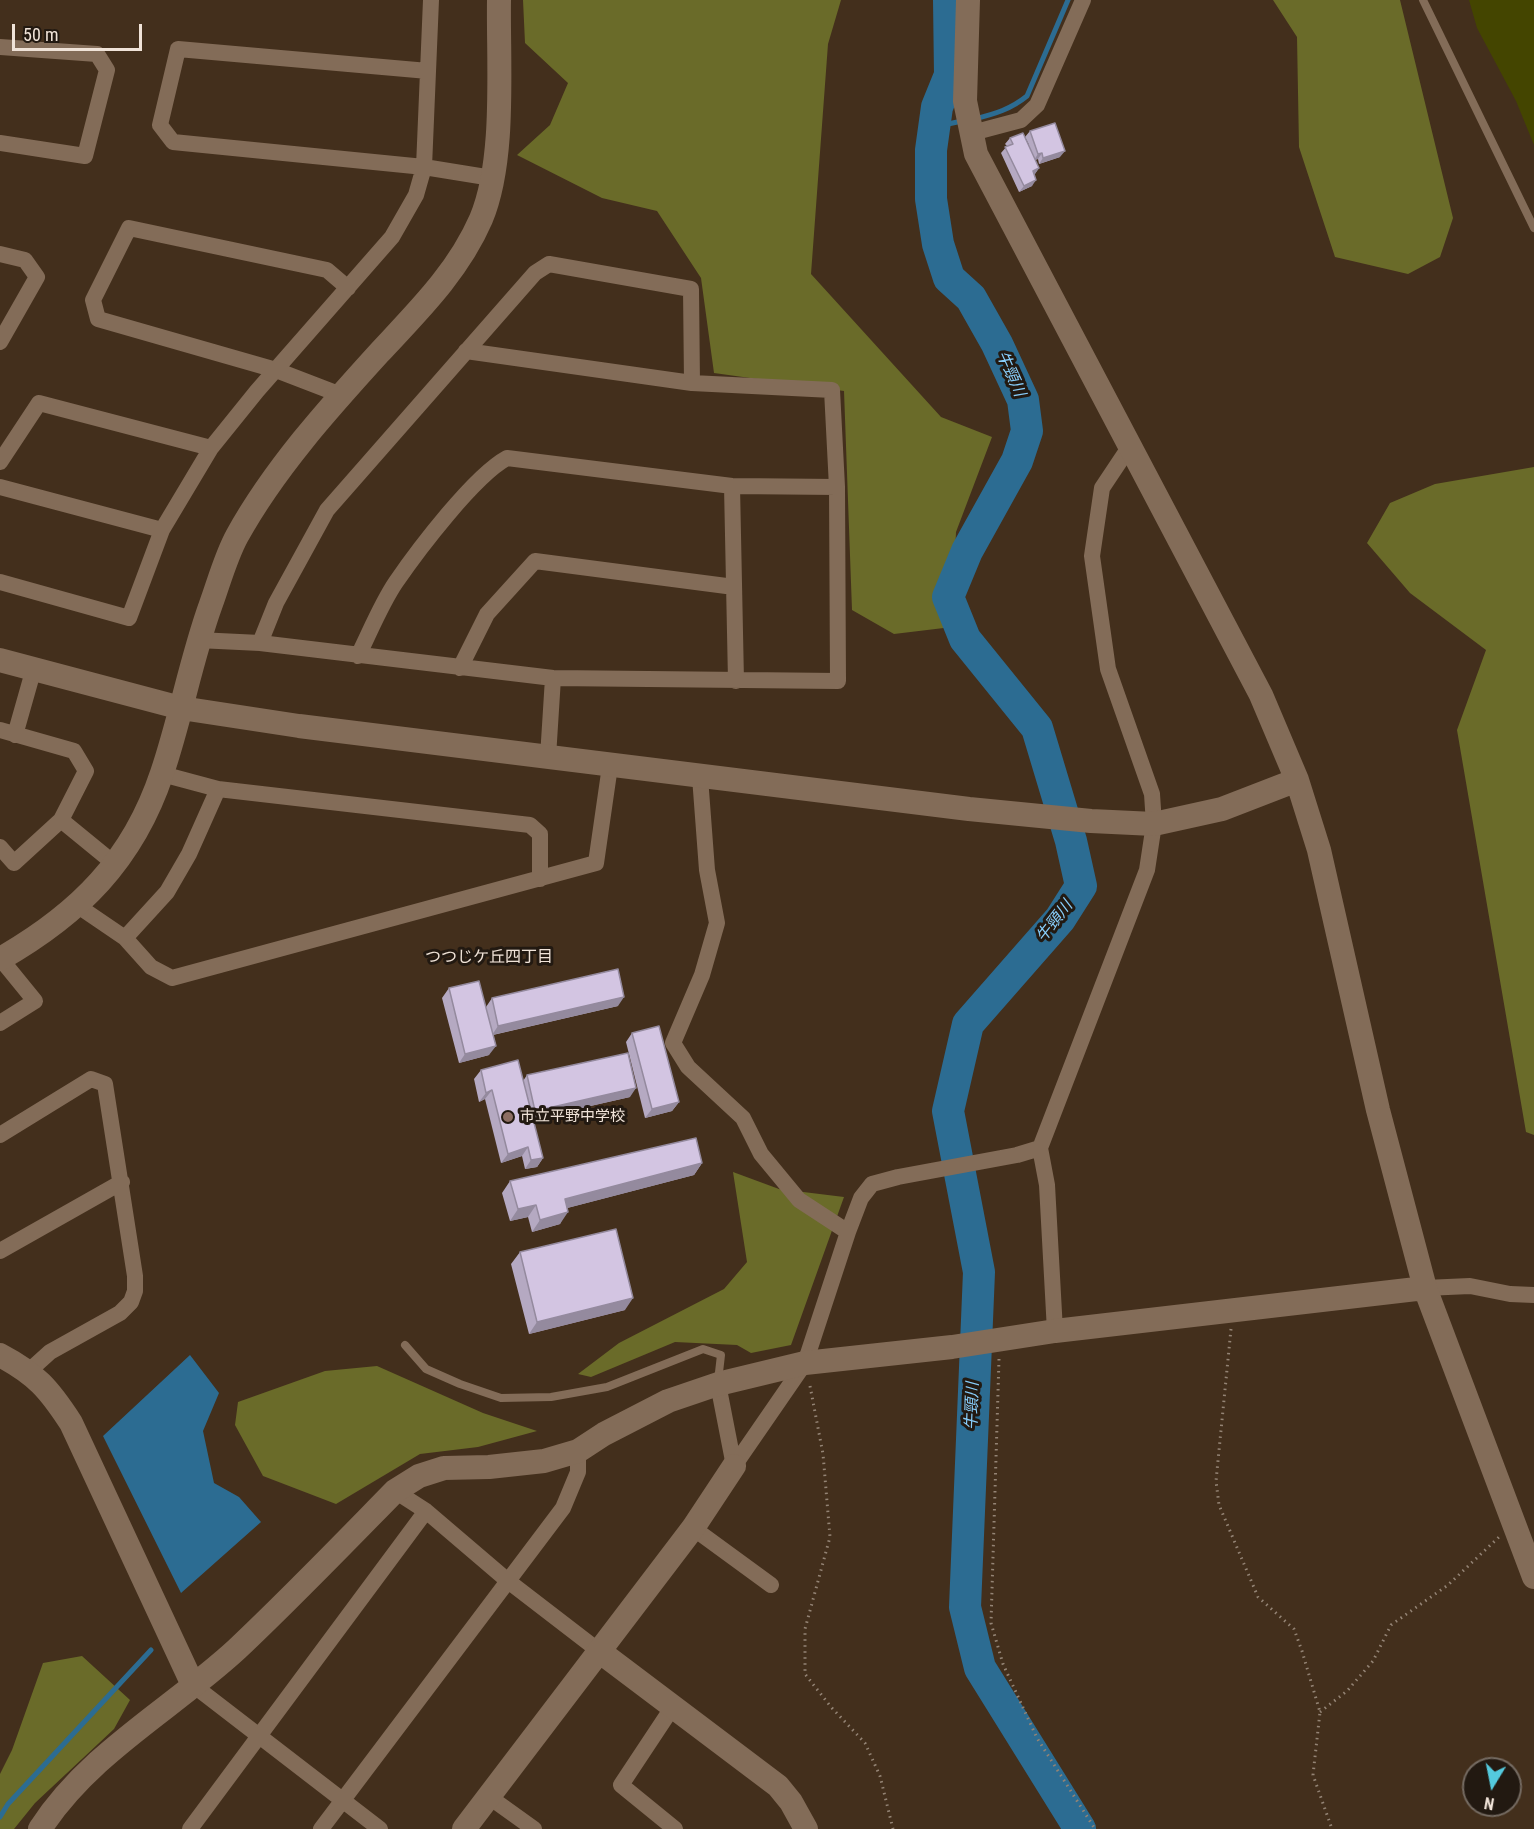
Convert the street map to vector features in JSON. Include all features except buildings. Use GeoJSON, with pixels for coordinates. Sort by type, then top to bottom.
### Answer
{"type":"FeatureCollection","features":[{"type":"Feature","properties":{"kind":"street"},"geometry":{"type":"LineString","coordinates":[[0,582],[129,618],[162,531],[211,448],[392,237],[416,195],[424,167],[431,0]]}},
{"type":"Feature","properties":{"kind":"street"},"geometry":{"type":"LineString","coordinates":[[0,1023],[35,1001],[0,959],[40,936],[78,906],[116,865],[141,825],[162,774],[198,640],[236,538],[264,492],[341,395],[438,288],[467,249],[482,215],[492,178],[496,137],[499,0]]}},
{"type":"Feature","properties":{"kind":"street"},"geometry":{"type":"LineString","coordinates":[[968,0],[966,101],[976,154],[1262,695],[1297,780],[1319,850],[1378,1110],[1425,1288],[1534,1577]]}},
{"type":"Feature","properties":{"kind":"street"},"geometry":{"type":"LineString","coordinates":[[972,133],[1021,120],[1037,105],[1083,0]]}},
{"type":"Feature","properties":{"kind":"street"},"geometry":{"type":"LineString","coordinates":[[0,47],[97,54],[107,70],[85,156],[0,143]]}},
{"type":"Feature","properties":{"kind":"street"},"geometry":{"type":"LineString","coordinates":[[428,71],[178,49],[160,125],[173,142],[424,167],[492,178]]}},
{"type":"Feature","properties":{"kind":"street"},"geometry":{"type":"LineString","coordinates":[[341,395],[276,370],[98,318],[93,300],[129,228],[327,270],[348,288]]}},
{"type":"Feature","properties":{"kind":"street"},"geometry":{"type":"LineString","coordinates":[[0,254],[25,260],[37,277],[0,342]]}},
{"type":"Feature","properties":{"kind":"street"},"geometry":{"type":"LineString","coordinates":[[260,643],[276,603],[327,510],[535,273],[549,264],[691,289],[692,383]]}},
{"type":"Feature","properties":{"kind":"street"},"geometry":{"type":"LineString","coordinates":[[198,640],[260,643],[553,678],[838,681],[837,487],[832,390],[692,383],[466,351]]}},
{"type":"Feature","properties":{"kind":"street"},"geometry":{"type":"LineString","coordinates":[[0,462],[39,403],[211,448]]}},
{"type":"Feature","properties":{"kind":"street"},"geometry":{"type":"LineString","coordinates":[[1054,1330],[1047,1185],[1040,1148],[1147,870],[1154,824],[1152,794],[1108,669],[1092,556],[1102,488],[1130,446]]}},
{"type":"Feature","properties":{"kind":"street"},"geometry":{"type":"LineString","coordinates":[[358,656],[395,583],[460,501],[497,464],[507,458],[732,486],[837,487]]}},
{"type":"Feature","properties":{"kind":"street"},"geometry":{"type":"LineString","coordinates":[[732,486],[736,681]]}},
{"type":"Feature","properties":{"kind":"street"},"geometry":{"type":"LineString","coordinates":[[0,487],[162,531]]}},
{"type":"Feature","properties":{"kind":"street"},"geometry":{"type":"LineString","coordinates":[[460,668],[487,614],[535,561],[734,588]]}},
{"type":"Feature","properties":{"kind":"street"},"geometry":{"type":"LineString","coordinates":[[0,660],[181,708],[299,726],[1023,815],[1154,824],[1222,809],[1297,780]]}},
{"type":"Feature","properties":{"kind":"street"},"geometry":{"type":"LineString","coordinates":[[0,847],[14,863],[61,820],[86,771],[74,751],[8,733],[34,668]]}},
{"type":"Feature","properties":{"kind":"street"},"geometry":{"type":"LineString","coordinates":[[548,757],[553,678]]}},
{"type":"Feature","properties":{"kind":"street"},"geometry":{"type":"LineString","coordinates":[[78,906],[125,938],[151,967],[172,978],[596,863],[610,766]]}},
{"type":"Feature","properties":{"kind":"street"},"geometry":{"type":"LineString","coordinates":[[162,774],[218,789],[530,825],[540,834],[540,879]]}},
{"type":"Feature","properties":{"kind":"street"},"geometry":{"type":"LineString","coordinates":[[700,777],[707,870],[717,923],[702,975],[673,1043],[688,1067],[743,1118],[761,1154],[799,1200],[848,1232]]}},
{"type":"Feature","properties":{"kind":"street"},"geometry":{"type":"LineString","coordinates":[[125,938],[167,892],[189,854],[218,789]]}},
{"type":"Feature","properties":{"kind":"street"},"geometry":{"type":"LineString","coordinates":[[61,820],[116,865]]}},
{"type":"Feature","properties":{"kind":"street"},"geometry":{"type":"LineString","coordinates":[[0,1135],[91,1079],[105,1084],[135,1276],[135,1291],[130,1302],[120,1313],[50,1352],[29,1371]]}},
{"type":"Feature","properties":{"kind":"street"},"geometry":{"type":"LineString","coordinates":[[464,1829],[693,1528],[805,1363],[848,1232],[861,1198],[872,1184],[1017,1155],[1040,1148]]}},
{"type":"Feature","properties":{"kind":"street"},"geometry":{"type":"LineString","coordinates":[[0,1251],[122,1182]]}},
{"type":"Feature","properties":{"kind":"street"},"geometry":{"type":"LineString","coordinates":[[40,1829],[56,1805],[134,1730],[236,1650],[395,1491],[419,1476],[444,1468],[489,1467],[544,1461],[578,1451],[604,1434],[668,1401],[718,1384],[805,1363],[952,1347],[1054,1330],[1425,1288],[1470,1286],[1510,1294],[1534,1294]]}},
{"type":"Feature","properties":{"kind":"street"},"geometry":{"type":"LineString","coordinates":[[0,1355],[29,1371],[54,1396],[71,1423],[193,1685],[380,1829]]}},
{"type":"Feature","properties":{"kind":"street"},"geometry":{"type":"LineString","coordinates":[[718,1384],[734,1466]]}},
{"type":"Feature","properties":{"kind":"street"},"geometry":{"type":"LineString","coordinates":[[321,1829],[563,1508],[578,1472],[578,1451]]}},
{"type":"Feature","properties":{"kind":"street"},"geometry":{"type":"LineString","coordinates":[[395,1491],[426,1511],[508,1581],[778,1786],[791,1802],[806,1829]]}},
{"type":"Feature","properties":{"kind":"street"},"geometry":{"type":"LineString","coordinates":[[190,1829],[426,1511]]}},
{"type":"Feature","properties":{"kind":"street"},"geometry":{"type":"LineString","coordinates":[[693,1528],[771,1585]]}},
{"type":"Feature","properties":{"kind":"street"},"geometry":{"type":"LineString","coordinates":[[674,1705],[621,1785],[675,1829]]}},
{"type":"Feature","properties":{"kind":"street"},"geometry":{"type":"LineString","coordinates":[[488,1796],[534,1829]]}},
{"type":"Feature","properties":{"kind":"lane"},"geometry":{"type":"LineString","coordinates":[[1423,0],[1534,228]]}},
{"type":"Feature","properties":{"kind":"lane"},"geometry":{"type":"LineString","coordinates":[[405,1345],[426,1369],[501,1398],[551,1397],[607,1387],[703,1350],[721,1355],[718,1384]]}},
{"type":"Feature","properties":{"kind":"path"},"geometry":{"type":"LineString","coordinates":[[1233,1310],[1216,1481],[1220,1505],[1258,1597],[1294,1629],[1320,1712],[1313,1775],[1332,1829]]}},
{"type":"Feature","properties":{"kind":"path"},"geometry":{"type":"LineString","coordinates":[[1000,1340],[991,1623],[1003,1664],[1037,1738],[1095,1829]]}},
{"type":"Feature","properties":{"kind":"path"},"geometry":{"type":"LineString","coordinates":[[805,1363],[823,1454],[830,1537],[805,1629],[805,1674],[831,1707],[865,1743],[880,1776],[892,1829]]}},
{"type":"Feature","properties":{"kind":"path"},"geometry":{"type":"LineString","coordinates":[[1320,1712],[1347,1691],[1373,1660],[1391,1625],[1448,1585],[1513,1524]]}},
{"type":"Feature","properties":{"kind":"shaded area"},"geometry":{"type":"Polygon","coordinates":[[[523,0],[841,0],[828,44],[811,274],[941,417],[992,437],[956,532],[952,627],[894,634],[852,610],[844,391],[714,373],[701,278],[657,211],[602,198],[517,155],[550,125],[568,83],[525,43],[523,0]]]}},
{"type":"Feature","properties":{"kind":"shaded area"},"geometry":{"type":"Polygon","coordinates":[[[1273,0],[1400,0],[1453,218],[1440,257],[1408,274],[1335,257],[1299,147],[1297,37],[1273,0]]]}},
{"type":"Feature","properties":{"kind":"shaded area"},"geometry":{"type":"Polygon","coordinates":[[[1469,0],[1534,0],[1534,145],[1516,101],[1477,28],[1469,0]]]}},
{"type":"Feature","properties":{"kind":"shaded area"},"geometry":{"type":"Polygon","coordinates":[[[1534,467],[1534,1135],[1526,1132],[1457,730],[1486,650],[1410,593],[1367,543],[1390,503],[1435,484],[1534,467]]]}},
{"type":"Feature","properties":{"kind":"shaded area"},"geometry":{"type":"Polygon","coordinates":[[[733,1172],[779,1189],[844,1197],[791,1345],[751,1353],[737,1345],[675,1342],[591,1377],[578,1374],[619,1343],[724,1289],[747,1262],[733,1172]]]}},
{"type":"Feature","properties":{"kind":"shaded area"},"geometry":{"type":"Polygon","coordinates":[[[377,1366],[483,1413],[537,1431],[478,1447],[420,1454],[336,1504],[263,1476],[235,1425],[238,1402],[325,1371],[377,1366]]]}},
{"type":"Feature","properties":{"kind":"shaded area"},"geometry":{"type":"Polygon","coordinates":[[[82,1656],[130,1700],[114,1729],[35,1803],[14,1829],[0,1829],[0,1774],[12,1750],[43,1663],[82,1656]]]}},
{"type":"Feature","properties":{"kind":"water"},"geometry":{"type":"Polygon","coordinates":[[[190,1355],[219,1393],[203,1431],[214,1483],[239,1497],[261,1522],[181,1593],[103,1436],[190,1355]]]}},
{"type":"Feature","properties":{"kind":"waterway","name":"牛頸川"},"geometry":{"type":"LineString","coordinates":[[949,0],[950,75],[937,107],[931,150],[931,199],[938,244],[949,278],[971,298],[997,344],[1023,400],[1027,431],[1017,461],[967,551],[948,597],[965,639],[1037,728],[1071,841],[1081,886],[1060,919],[968,1024],[948,1111],[979,1272],[965,1607],[980,1668],[1080,1829]]}},
{"type":"Feature","properties":{"kind":"waterway"},"geometry":{"type":"LineString","coordinates":[[974,119],[1002,110],[1027,96],[1068,0]]}},
{"type":"Feature","properties":{"kind":"waterway"},"geometry":{"type":"LineString","coordinates":[[934,127],[962,121]]}},
{"type":"Feature","properties":{"kind":"waterway"},"geometry":{"type":"LineString","coordinates":[[0,1817],[8,1804],[151,1650]]}},
{"type":"Feature","properties":{"kind":"place","name":"市立平野中学校"},"geometry":{"type":"Point","coordinates":[508,1117]}},
{"type":"Feature","properties":{"kind":"district","name":"つつじケ丘四丁目"},"geometry":{"type":"Point","coordinates":[489,958]}}]}
